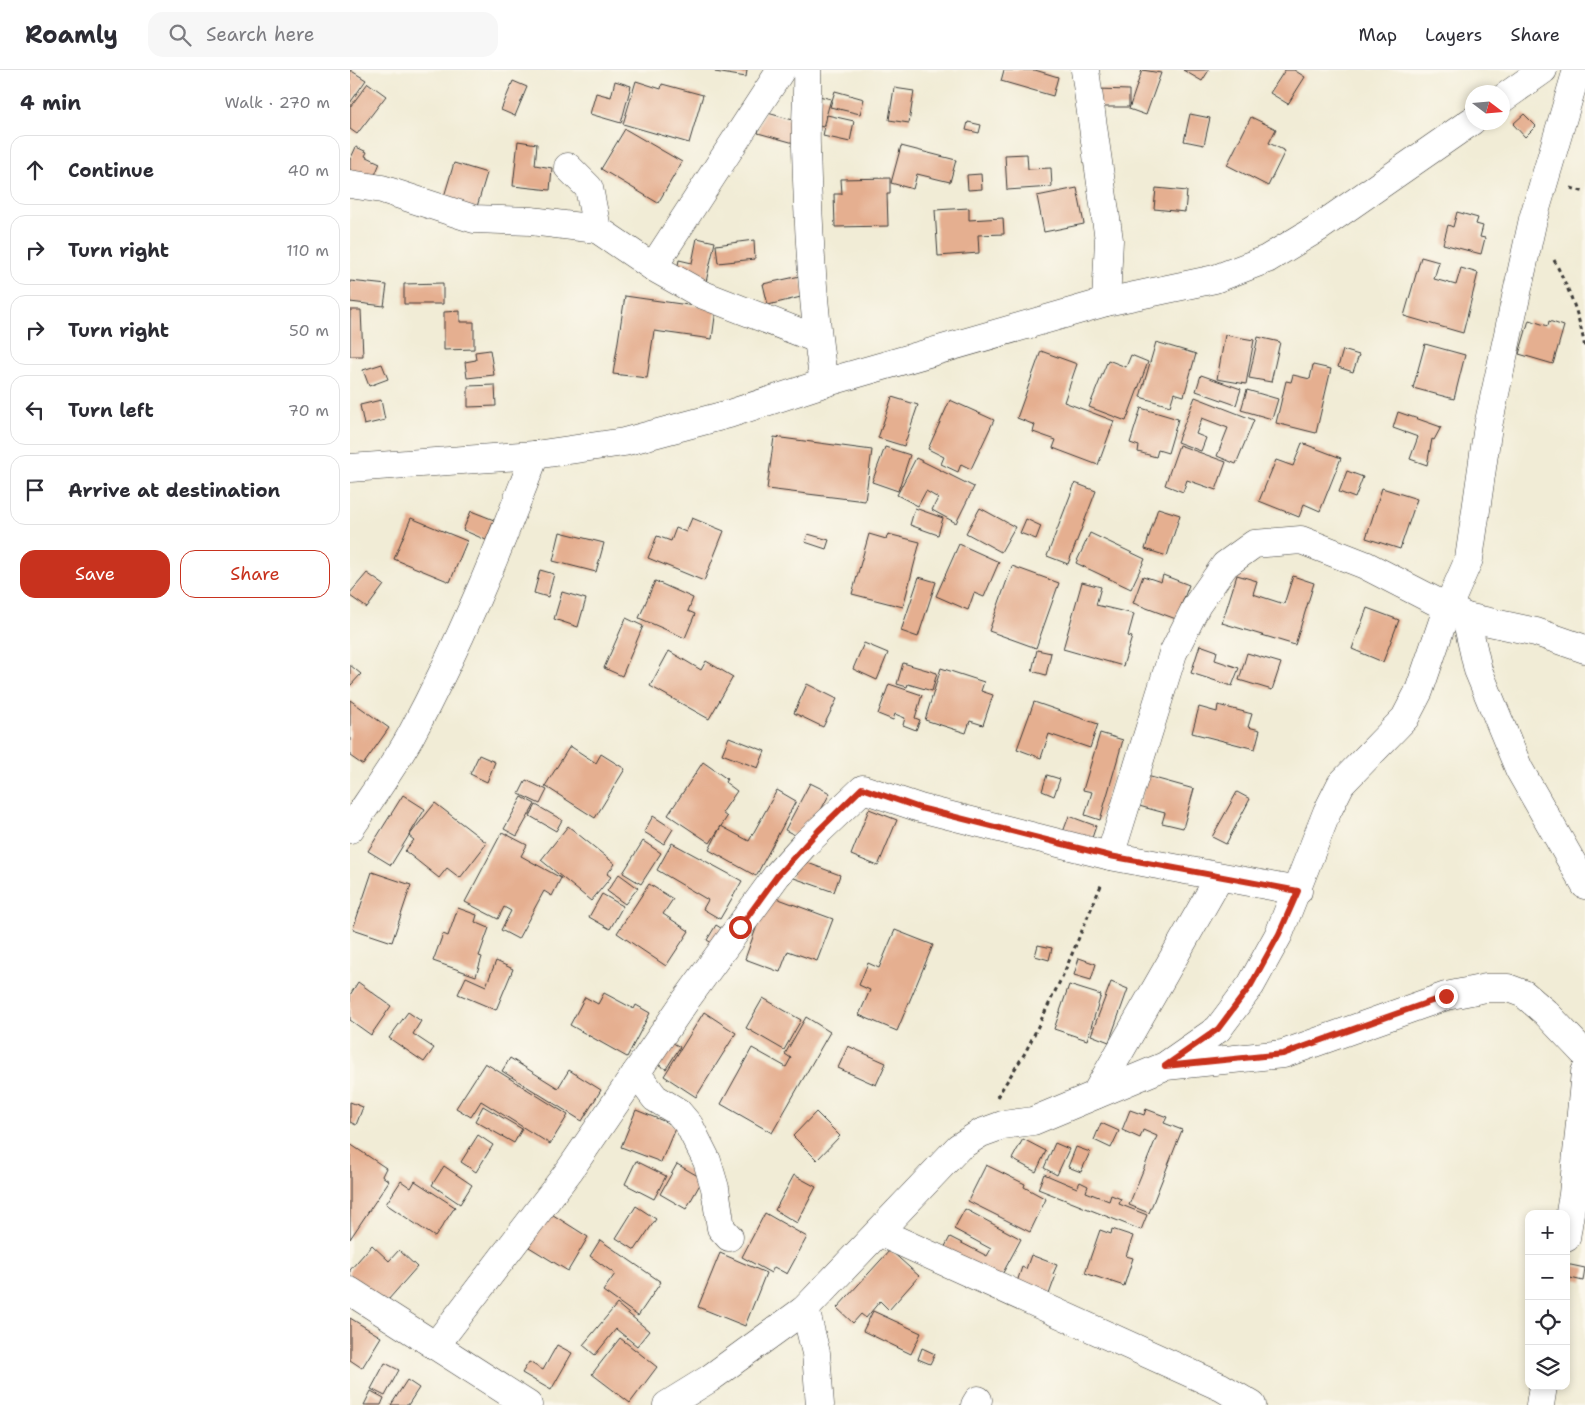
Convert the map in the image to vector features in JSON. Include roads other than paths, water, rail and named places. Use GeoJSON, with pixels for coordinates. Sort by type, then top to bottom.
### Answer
{"type":"FeatureCollection","features":[{"type":"Feature","properties":{"kind":"street"},"geometry":{"type":"LineString","coordinates":[[653,266],[781,70]]}},
{"type":"Feature","properties":{"kind":"street"},"geometry":{"type":"LineString","coordinates":[[807,70],[806,145],[817,339],[824,383]]}},
{"type":"Feature","properties":{"kind":"street"},"geometry":{"type":"LineString","coordinates":[[1085,70],[1108,240],[1106,302]]}},
{"type":"Feature","properties":{"kind":"street"},"geometry":{"type":"LineString","coordinates":[[1510,93],[1543,70]]}},
{"type":"Feature","properties":{"kind":"street"},"geometry":{"type":"LineString","coordinates":[[668,1405],[709,1379],[805,1309],[958,1147],[981,1133],[1003,1125],[1033,1121],[1165,1066],[1218,1029],[1251,985],[1279,934],[1298,891],[1327,812],[1341,784],[1405,718],[1457,613],[1468,559],[1488,426],[1533,220],[1577,70]]}},
{"type":"Feature","properties":{"kind":"street"},"geometry":{"type":"LineString","coordinates":[[350,468],[535,455],[624,442],[729,414],[824,383],[1106,302],[1215,279],[1267,258],[1374,191],[1465,126]]}},
{"type":"Feature","properties":{"kind":"street"},"geometry":{"type":"LineString","coordinates":[[568,167],[588,188],[597,229]]}},
{"type":"Feature","properties":{"kind":"street"},"geometry":{"type":"LineString","coordinates":[[350,184],[382,189],[474,220],[531,221],[597,229],[653,266],[701,294],[817,339]]}},
{"type":"Feature","properties":{"kind":"street"},"geometry":{"type":"LineString","coordinates":[[350,830],[409,737],[451,653],[499,550],[535,455]]}},
{"type":"Feature","properties":{"kind":"street"},"geometry":{"type":"LineString","coordinates":[[1110,856],[1173,653],[1197,605],[1225,565],[1254,544],[1301,540],[1365,565],[1457,613],[1536,632],[1585,649]]}},
{"type":"Feature","properties":{"kind":"street"},"geometry":{"type":"LineString","coordinates":[[1457,613],[1478,670],[1519,769],[1585,885]]}},
{"type":"Feature","properties":{"kind":"street"},"geometry":{"type":"LineString","coordinates":[[436,1345],[569,1171],[686,1000],[777,876],[819,830],[862,788],[928,811],[1110,856],[1218,878],[1298,891]]}},
{"type":"Feature","properties":{"kind":"street"},"geometry":{"type":"LineString","coordinates":[[1095,1094],[1218,878]]}},
{"type":"Feature","properties":{"kind":"street"},"geometry":{"type":"LineString","coordinates":[[1165,1066],[1283,1054],[1446,996],[1486,988],[1508,988],[1524,994],[1546,1013],[1585,1054]]}},
{"type":"Feature","properties":{"kind":"street"},"geometry":{"type":"LineString","coordinates":[[1570,1213],[1585,1072]]}},
{"type":"Feature","properties":{"kind":"street"},"geometry":{"type":"LineString","coordinates":[[636,1073],[655,1098],[678,1112],[690,1125],[707,1161],[715,1188],[722,1228],[729,1237]]}},
{"type":"Feature","properties":{"kind":"street"},"geometry":{"type":"LineString","coordinates":[[878,1232],[1221,1387],[1252,1405]]}},
{"type":"Feature","properties":{"kind":"street"},"geometry":{"type":"LineString","coordinates":[[350,1291],[528,1405]]}},
{"type":"Feature","properties":{"kind":"street"},"geometry":{"type":"LineString","coordinates":[[805,1309],[816,1353],[820,1405]]}},
{"type":"Feature","properties":{"kind":"street"},"geometry":{"type":"LineString","coordinates":[[1540,1405],[1542,1390]]}}]}
